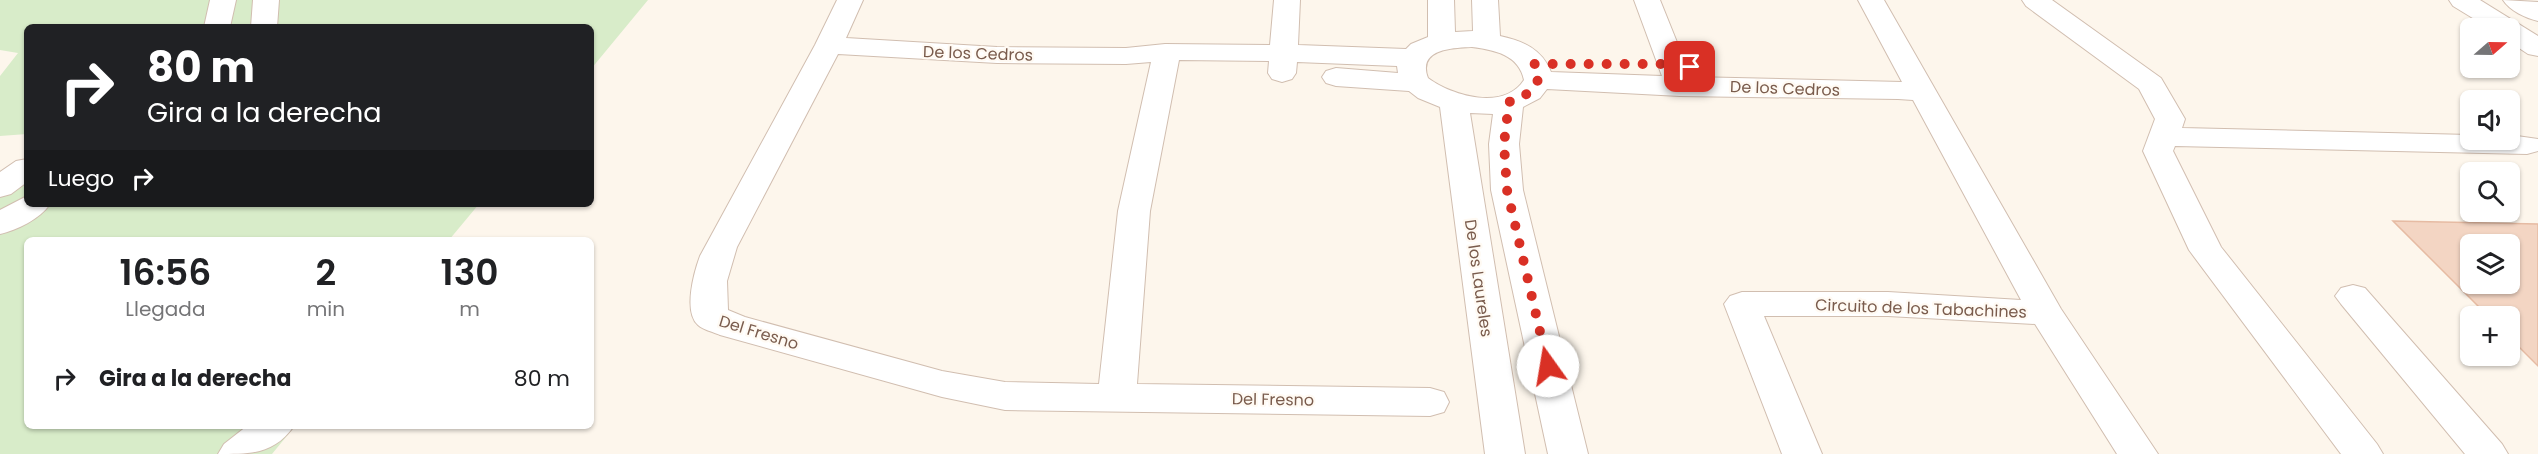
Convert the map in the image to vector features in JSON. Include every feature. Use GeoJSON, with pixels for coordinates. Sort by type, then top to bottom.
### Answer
{"type":"FeatureCollection","features":[{"type":"Feature","properties":{"kind":"street"},"geometry":{"type":"LineString","coordinates":[[218,24],[223,0]]}},
{"type":"Feature","properties":{"kind":"street"},"geometry":{"type":"LineString","coordinates":[[264,24],[266,0]]}},
{"type":"Feature","properties":{"kind":"street","name":"Del Fresno"},"geometry":{"type":"LineString","coordinates":[[850,0],[829,45],[720,248],[710,272],[707,299],[711,317],[733,326],[942,384],[1005,396],[1430,402]]}},
{"type":"Feature","properties":{"kind":"street"},"geometry":{"type":"LineString","coordinates":[[1282,63],[1287,0]]}},
{"type":"Feature","properties":{"kind":"street"},"geometry":{"type":"LineString","coordinates":[[1441,0],[1442,41]]}},
{"type":"Feature","properties":{"kind":"street"},"geometry":{"type":"LineString","coordinates":[[1485,0],[1487,40]]}},
{"type":"Feature","properties":{"kind":"street"},"geometry":{"type":"LineString","coordinates":[[1647,0],[1675,76]]}},
{"type":"Feature","properties":{"kind":"street","name":"Circuito de los Tabachines"},"geometry":{"type":"LineString","coordinates":[[1871,0],[2046,314],[2138,454]]}},
{"type":"Feature","properties":{"kind":"street"},"geometry":{"type":"LineString","coordinates":[[2035,0],[2151,84],[2170,119],[2158,151],[2206,250],[2363,454]]}},
{"type":"Feature","properties":{"kind":"street"},"geometry":{"type":"LineString","coordinates":[[2462,0],[2491,18]]}},
{"type":"Feature","properties":{"kind":"street"},"geometry":{"type":"LineString","coordinates":[[2516,0],[2538,13]]}},
{"type":"Feature","properties":{"kind":"street"},"geometry":{"type":"LineString","coordinates":[[2520,37],[2538,48]]}},
{"type":"Feature","properties":{"kind":"street"},"geometry":{"type":"LineString","coordinates":[[1487,40],[1521,52],[1536,72],[1529,93],[1509,102],[1484,106],[1454,102],[1431,94],[1415,71],[1425,48],[1442,41],[1487,40]]}},
{"type":"Feature","properties":{"kind":"street","name":"De los Cedros"},"geometry":{"type":"LineString","coordinates":[[829,45],[997,55],[1126,56],[1165,60],[1282,63],[1415,71]]}},
{"type":"Feature","properties":{"kind":"street"},"geometry":{"type":"LineString","coordinates":[[1117,397],[1134,212],[1165,60]]}},
{"type":"Feature","properties":{"kind":"street","name":"De los Cedros"},"geometry":{"type":"LineString","coordinates":[[1536,72],[1675,76],[1898,90],[1918,82]]}},
{"type":"Feature","properties":{"kind":"street","name":"De los Laureles"},"geometry":{"type":"LineString","coordinates":[[1454,102],[1505,454]]}},
{"type":"Feature","properties":{"kind":"street"},"geometry":{"type":"LineString","coordinates":[[1509,102],[1504,144],[1507,190],[1568,454]]}},
{"type":"Feature","properties":{"kind":"street"},"geometry":{"type":"LineString","coordinates":[[2164,137],[2527,145]]}},
{"type":"Feature","properties":{"kind":"street"},"geometry":{"type":"LineString","coordinates":[[0,187],[24,170]]}},
{"type":"Feature","properties":{"kind":"street"},"geometry":{"type":"LineString","coordinates":[[0,224],[29,207]]}},
{"type":"Feature","properties":{"kind":"street"},"geometry":{"type":"LineString","coordinates":[[2353,296],[2488,454]]}},
{"type":"Feature","properties":{"kind":"street","name":"Circuito de los Tabachines"},"geometry":{"type":"LineString","coordinates":[[1802,454],[1742,304],[1888,303],[2046,314]]}},
{"type":"Feature","properties":{"kind":"street"},"geometry":{"type":"LineString","coordinates":[[238,454],[270,429]]}},
{"type":"Feature","properties":{"kind":"green space"},"geometry":{"type":"Polygon","coordinates":[[[0,0],[648,0],[594,65],[594,24],[24,24],[24,134],[0,136],[0,76],[18,53],[0,50],[0,0]]]}},
{"type":"Feature","properties":{"kind":"green space"},"geometry":{"type":"Polygon","coordinates":[[[24,180],[24,207],[476,207],[452,237],[24,237],[24,429],[293,429],[272,454],[0,454],[0,194],[24,180]]]}},
{"type":"Feature","properties":{"kind":"building"},"geometry":{"type":"Polygon","coordinates":[[[2393,221],[2538,224],[2538,366],[2520,348],[2520,306],[2478,306],[2466,294],[2520,294],[2520,234],[2460,234],[2460,288],[2393,221]]]}},
{"type":"Feature","properties":{"kind":"route"},"geometry":{"type":"LineString","coordinates":[[1548,366],[1507,190],[1504,144],[1509,102],[1529,93],[1538,80],[1534,64],[1670,64],[1690,67]]}}]}
